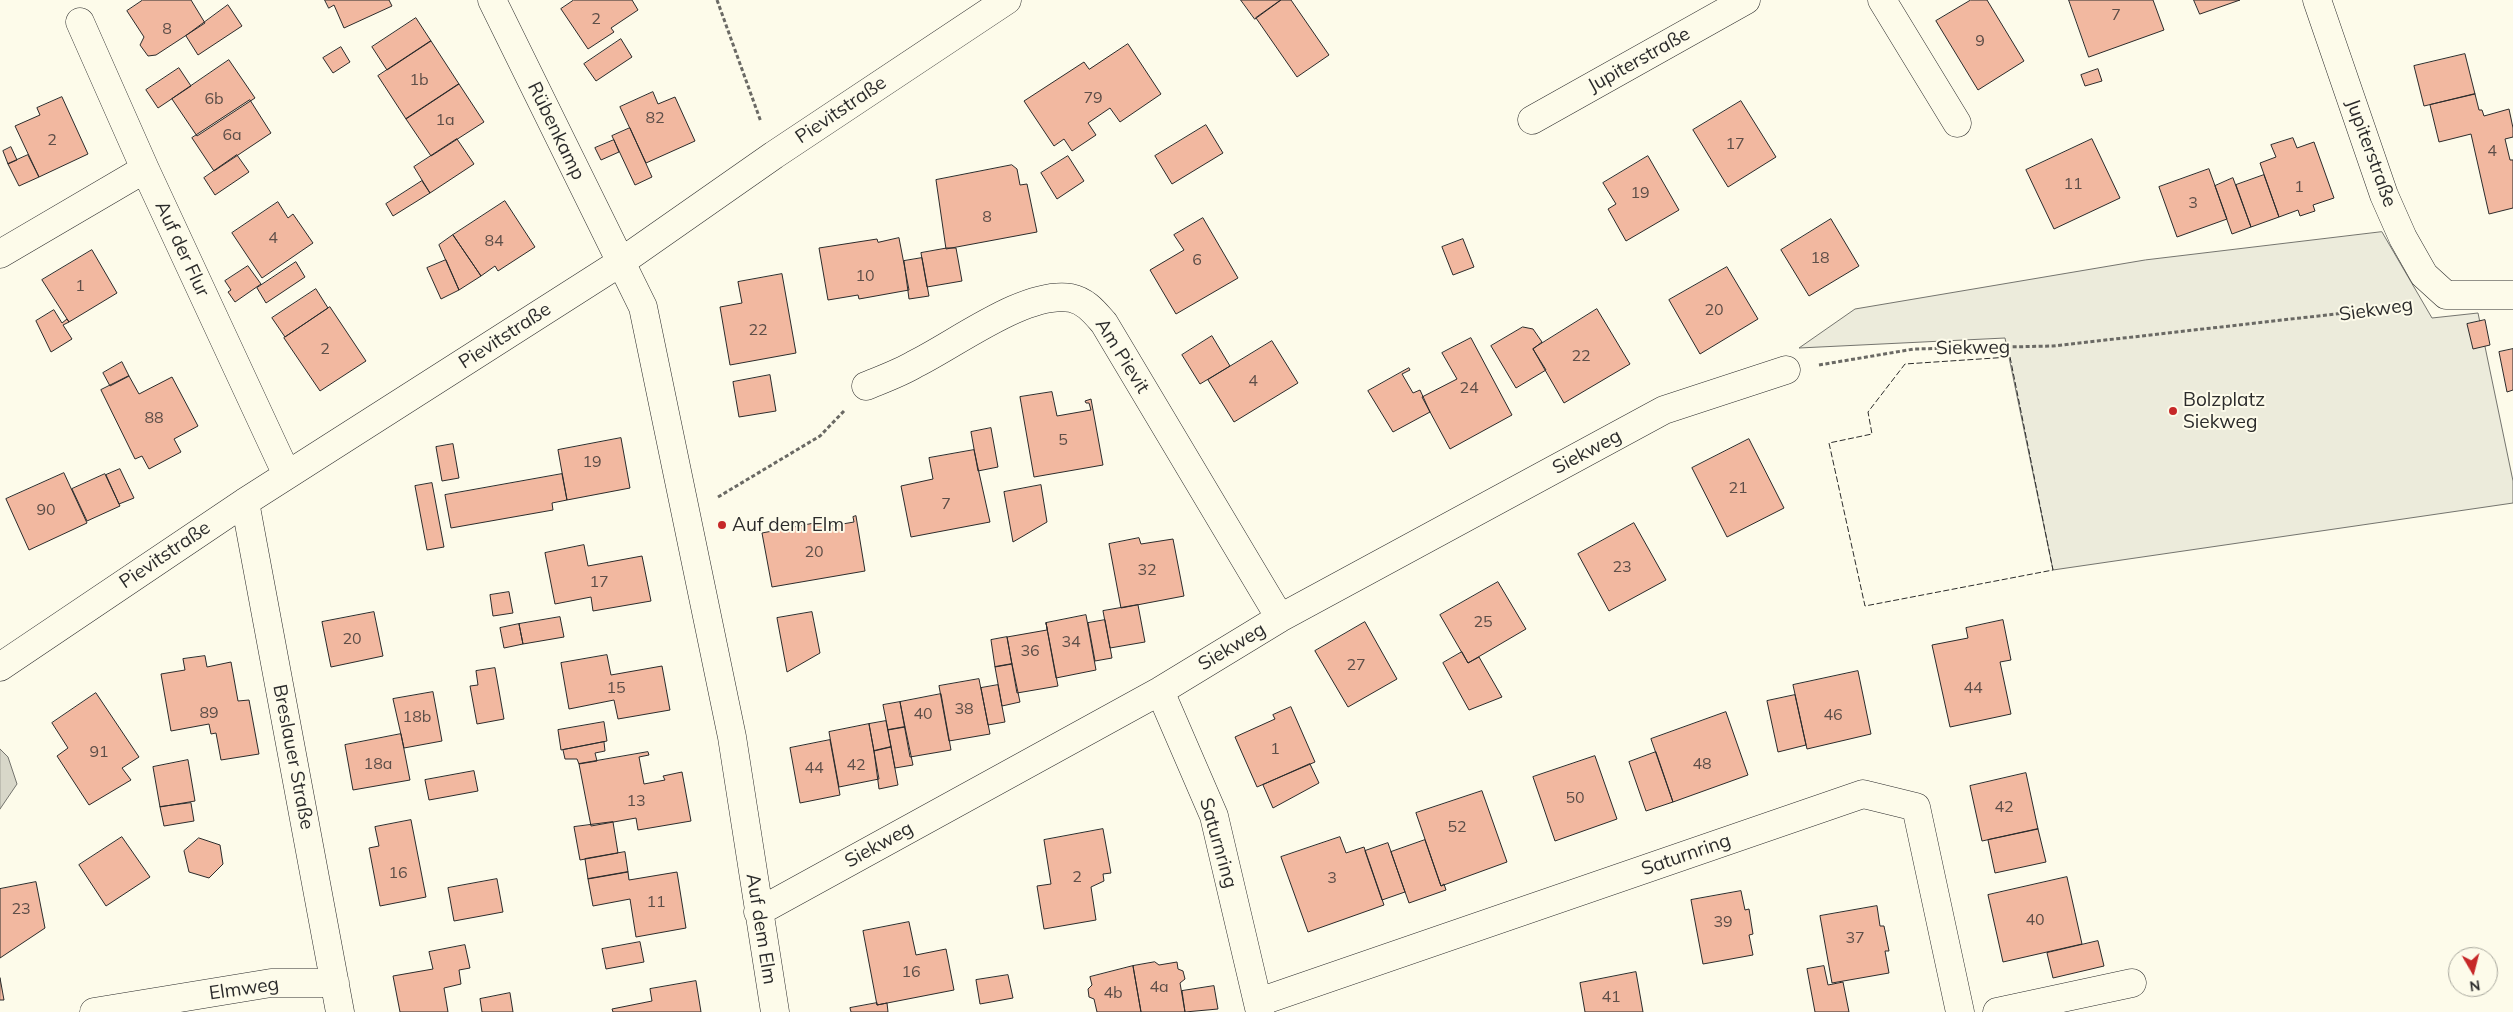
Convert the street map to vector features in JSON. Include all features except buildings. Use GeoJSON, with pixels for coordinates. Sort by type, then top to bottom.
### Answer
{"type":"FeatureCollection","features":[{"type":"Feature","properties":{"kind":"street","name":"Rübenkamp"},"geometry":{"type":"LineString","coordinates":[[492,0],[621,262]]}},
{"type":"Feature","properties":{"kind":"street","name":"Pievitstraße"},"geometry":{"type":"LineString","coordinates":[[0,667],[245,502],[621,262],[774,155],[1007,0]]}},
{"type":"Feature","properties":{"kind":"street","name":"Jupiterstraße"},"geometry":{"type":"LineString","coordinates":[[1532,120],[1746,0]]}},
{"type":"Feature","properties":{"kind":"street"},"geometry":{"type":"LineString","coordinates":[[1882,0],[1957,123]]}},
{"type":"Feature","properties":{"kind":"street","name":"Jupiterstraße"},"geometry":{"type":"LineString","coordinates":[[2317,0],[2384,195],[2399,229],[2424,275],[2446,295]]}},
{"type":"Feature","properties":{"kind":"street","name":"Auf der Flur"},"geometry":{"type":"LineString","coordinates":[[80,22],[145,169],[287,475]]}},
{"type":"Feature","properties":{"kind":"street"},"geometry":{"type":"LineString","coordinates":[[0,254],[145,169]]}},
{"type":"Feature","properties":{"kind":"street","name":"Auf dem Elm"},"geometry":{"type":"LineString","coordinates":[[621,262],[643,307],[659,392],[687,515],[732,737],[775,1012]]}},
{"type":"Feature","properties":{"kind":"street"},"geometry":{"type":"LineString","coordinates":[[2446,295],[2513,295]]}},
{"type":"Feature","properties":{"kind":"street","name":"Am Pievit"},"geometry":{"type":"LineString","coordinates":[[866,386],[915,365],[1024,304],[1050,297],[1072,298],[1090,307],[1104,323],[1280,618]]}},
{"type":"Feature","properties":{"kind":"street","name":"Siekweg"},"geometry":{"type":"LineString","coordinates":[[758,912],[1160,691],[1280,618],[1664,410],[1786,370]]}},
{"type":"Feature","properties":{"kind":"street","name":"Breslauer Straße"},"geometry":{"type":"LineString","coordinates":[[245,502],[340,1012]]}},
{"type":"Feature","properties":{"kind":"street","name":"Saturnring"},"geometry":{"type":"LineString","coordinates":[[1160,691],[1214,816],[1260,1007],[1863,794],[1916,807],[1960,1012]]}},
{"type":"Feature","properties":{"kind":"street","name":"Elmweg"},"geometry":{"type":"LineString","coordinates":[[94,1012],[271,983],[335,983]]}},
{"type":"Feature","properties":{"kind":"street"},"geometry":{"type":"LineString","coordinates":[[1997,1012],[2132,983]]}},
{"type":"Feature","properties":{"kind":"path"},"geometry":{"type":"LineString","coordinates":[[717,0],[774,155]]}},
{"type":"Feature","properties":{"kind":"path","name":"Siekweg"},"geometry":{"type":"LineString","coordinates":[[1786,370],[1914,349],[2053,346],[2378,311],[2420,304],[2446,295]]}},
{"type":"Feature","properties":{"kind":"path"},"geometry":{"type":"LineString","coordinates":[[687,515],[820,436],[866,386]]}},
{"type":"Feature","properties":{"kind":"shaded area"},"geometry":{"type":"Polygon","coordinates":[[[2382,232],[2432,318],[2478,313],[2513,481],[2513,503],[2053,570],[2005,338],[1799,348],[1855,309],[2145,260],[2382,232]]]}},
{"type":"Feature","properties":{"kind":"shaded area"},"geometry":{"type":"Polygon","coordinates":[[[0,749],[8,757],[17,784],[0,809],[0,749]]]}},
{"type":"Feature","properties":{"kind":"fence"},"geometry":{"type":"LineString","coordinates":[[2010,357],[2053,570],[1865,606],[1829,443],[1872,434],[1868,412],[1905,364],[2010,357]]}},
{"type":"Feature","properties":{"kind":"place","name":"Bolzplatz Siekweg"},"geometry":{"type":"Point","coordinates":[2173,411]}},
{"type":"Feature","properties":{"kind":"place","name":"Auf dem Elm"},"geometry":{"type":"Point","coordinates":[722,525]}}]}
